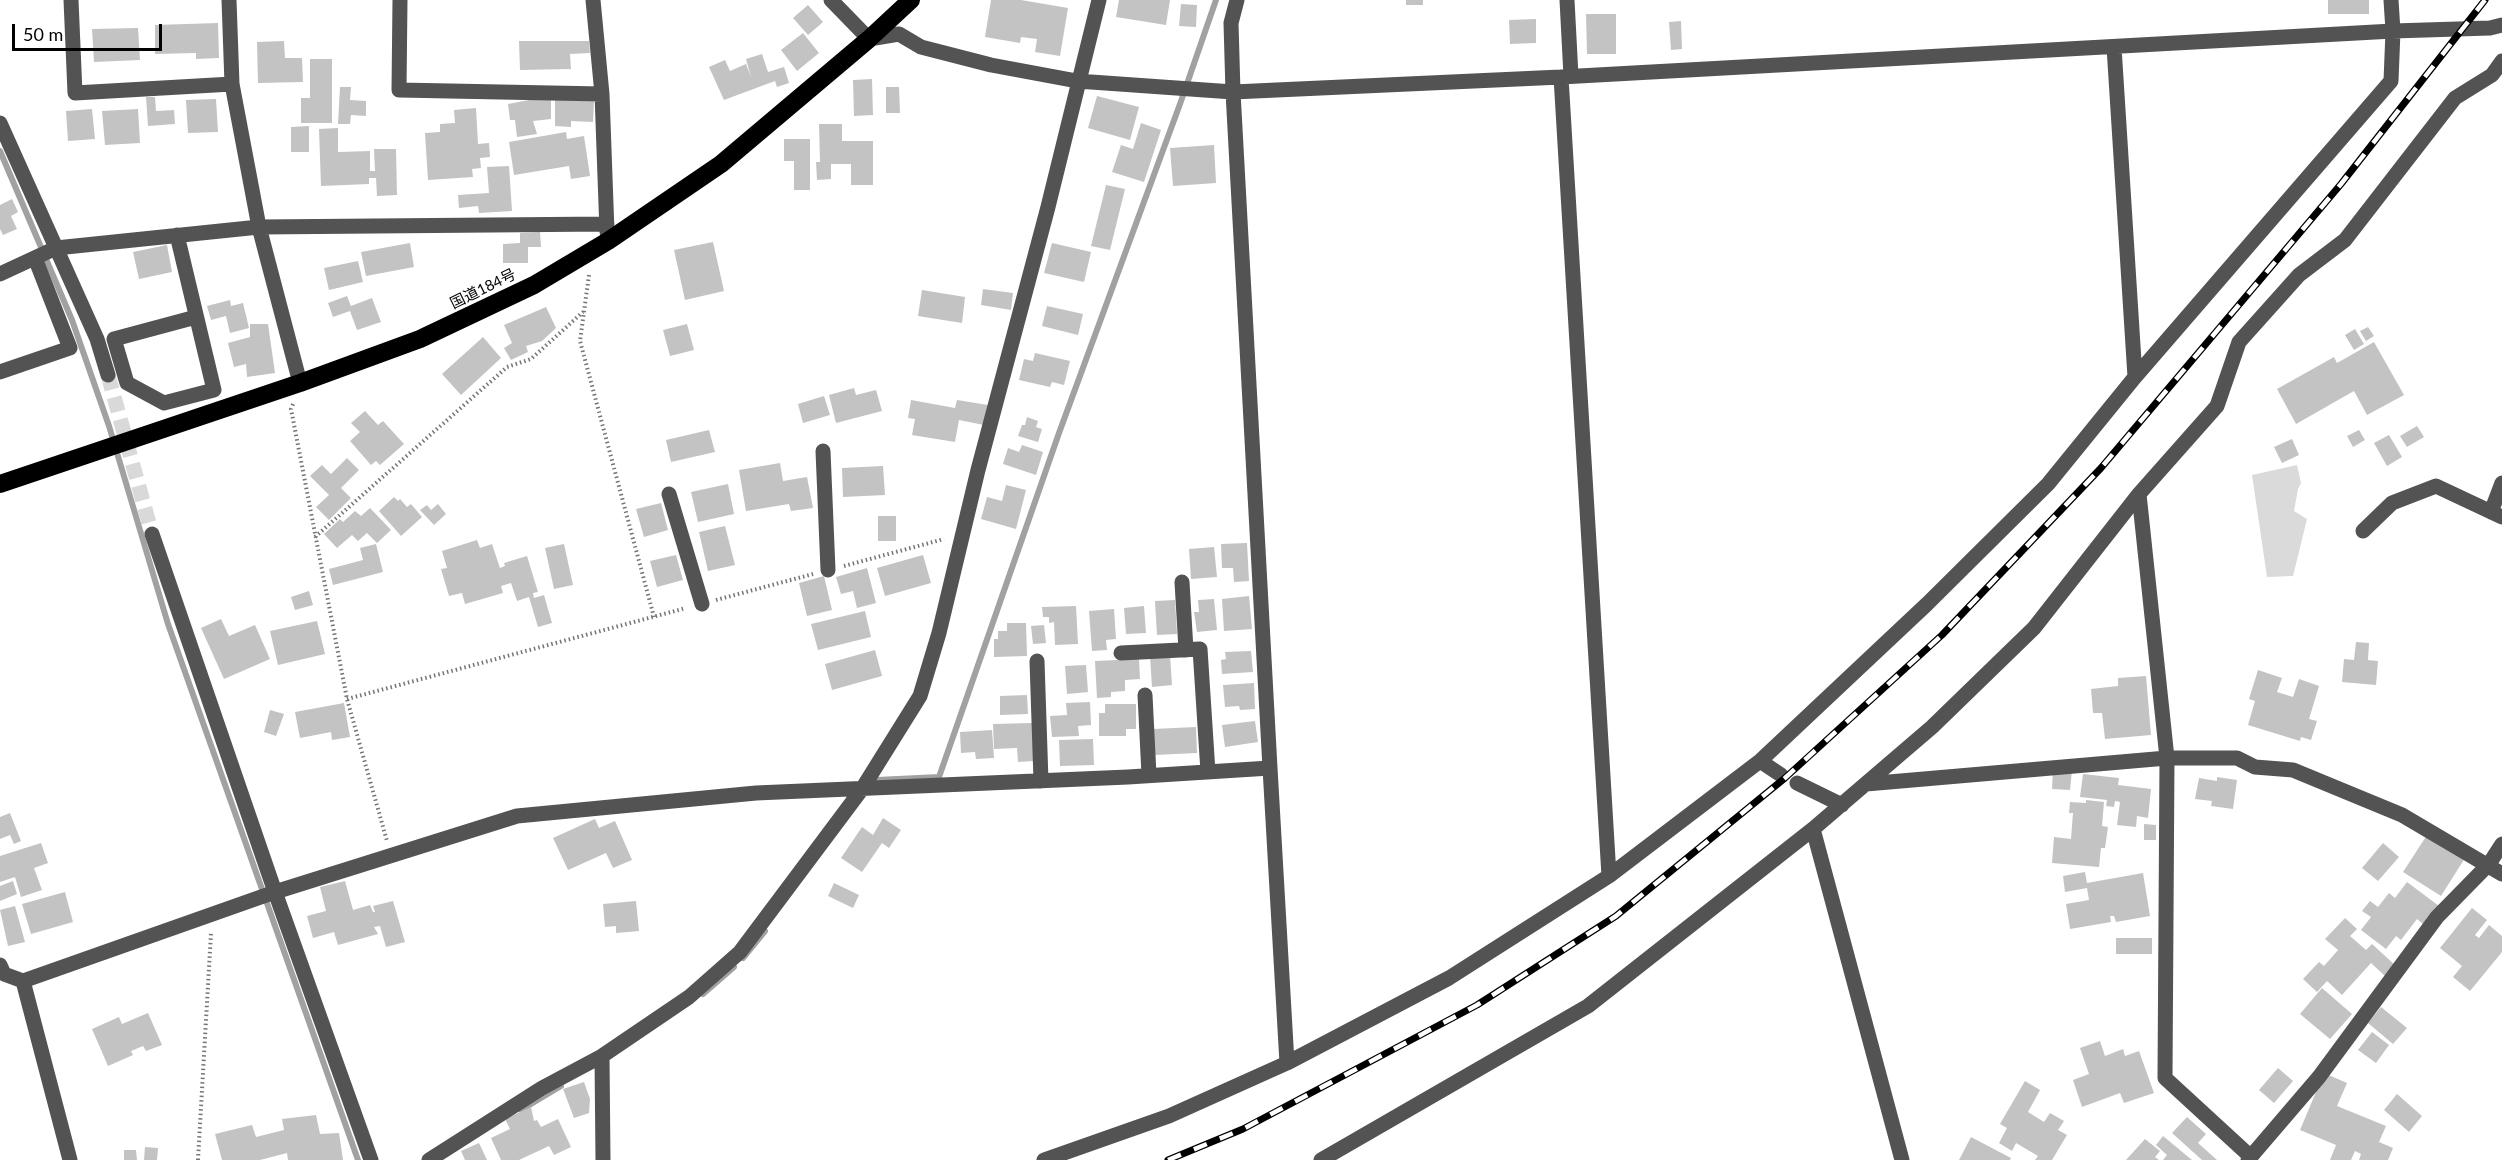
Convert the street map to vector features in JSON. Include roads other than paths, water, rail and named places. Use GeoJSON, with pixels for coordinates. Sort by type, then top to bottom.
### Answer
{"type":"FeatureCollection","features":[{"type":"Feature","properties":{"kind":"highway","name":"国道184号"},"geometry":{"type":"LineString","coordinates":[[0,484],[300,383],[420,339],[534,285],[721,164],[869,39],[911,0]]}},
{"type":"Feature","properties":{"kind":"street"},"geometry":{"type":"LineString","coordinates":[[71,0],[75,93],[232,84]]}},
{"type":"Feature","properties":{"kind":"street"},"geometry":{"type":"LineString","coordinates":[[229,0],[232,84],[259,227],[300,383]]}},
{"type":"Feature","properties":{"kind":"street"},"geometry":{"type":"LineString","coordinates":[[400,0],[399,90],[602,94]]}},
{"type":"Feature","properties":{"kind":"street"},"geometry":{"type":"LineString","coordinates":[[0,274],[56,248],[259,227],[602,239],[602,94],[593,0]]}},
{"type":"Feature","properties":{"kind":"street"},"geometry":{"type":"LineString","coordinates":[[831,0],[869,39],[899,34],[921,47],[1077,81],[1233,92],[2393,31],[2490,28],[2502,25]]}},
{"type":"Feature","properties":{"kind":"street"},"geometry":{"type":"LineString","coordinates":[[429,1160],[542,1088],[602,1056],[689,997],[740,952],[862,789],[920,696],[939,633],[1099,0]]}},
{"type":"Feature","properties":{"kind":"street"},"geometry":{"type":"LineString","coordinates":[[1237,0],[1231,23],[1233,92],[1287,1063]]}},
{"type":"Feature","properties":{"kind":"street"},"geometry":{"type":"LineString","coordinates":[[1567,0],[1566,76],[1609,876]]}},
{"type":"Feature","properties":{"kind":"street"},"geometry":{"type":"LineString","coordinates":[[1044,1160],[1168,1116],[1287,1063],[1449,978],[1609,876],[1760,761],[1927,604],[2048,484],[2135,377],[2391,81],[2393,31],[2391,0]]}},
{"type":"Feature","properties":{"kind":"street"},"geometry":{"type":"LineString","coordinates":[[2114,47],[2135,377]]}},
{"type":"Feature","properties":{"kind":"street"},"geometry":{"type":"LineString","coordinates":[[1321,1160],[1588,1006],[1813,829],[1932,727],[2034,628],[2139,494],[2217,406],[2239,342],[2299,275],[2345,240],[2455,98],[2492,75],[2502,61]]}},
{"type":"Feature","properties":{"kind":"street"},"geometry":{"type":"LineString","coordinates":[[0,123],[97,339],[108,375]]}},
{"type":"Feature","properties":{"kind":"street"},"geometry":{"type":"LineString","coordinates":[[177,235],[214,390],[164,403],[127,383],[114,339],[196,317]]}},
{"type":"Feature","properties":{"kind":"street"},"geometry":{"type":"LineString","coordinates":[[0,372],[70,348],[34,258]]}},
{"type":"Feature","properties":{"kind":"street"},"geometry":{"type":"LineString","coordinates":[[823,451],[828,570]]}},
{"type":"Feature","properties":{"kind":"street"},"geometry":{"type":"LineString","coordinates":[[2363,531],[2392,503],[2436,486],[2497,514],[2502,483]]}},
{"type":"Feature","properties":{"kind":"street"},"geometry":{"type":"LineString","coordinates":[[669,494],[702,604]]}},
{"type":"Feature","properties":{"kind":"street"},"geometry":{"type":"LineString","coordinates":[[2139,494],[2167,758],[2165,1078],[2249,1158],[2319,1077],[2438,917],[2489,864],[2502,844]]}},
{"type":"Feature","properties":{"kind":"street"},"geometry":{"type":"LineString","coordinates":[[152,534],[275,892],[371,1160]]}},
{"type":"Feature","properties":{"kind":"street"},"geometry":{"type":"LineString","coordinates":[[1182,582],[1186,650]]}},
{"type":"Feature","properties":{"kind":"street"},"geometry":{"type":"LineString","coordinates":[[1121,654],[1200,650],[1208,772]]}},
{"type":"Feature","properties":{"kind":"street"},"geometry":{"type":"LineString","coordinates":[[1037,661],[1041,781]]}},
{"type":"Feature","properties":{"kind":"street"},"geometry":{"type":"LineString","coordinates":[[1145,695],[1149,775]]}},
{"type":"Feature","properties":{"kind":"street"},"geometry":{"type":"LineString","coordinates":[[1866,784],[2167,758],[2237,758],[2255,767],[2294,770],[2402,815],[2502,873]]}},
{"type":"Feature","properties":{"kind":"street"},"geometry":{"type":"LineString","coordinates":[[1760,761],[1781,775]]}},
{"type":"Feature","properties":{"kind":"street"},"geometry":{"type":"LineString","coordinates":[[0,965],[4,975],[23,981],[275,892],[517,816],[756,793],[1041,781],[1270,768]]}},
{"type":"Feature","properties":{"kind":"street"},"geometry":{"type":"LineString","coordinates":[[1797,783],[1842,805]]}},
{"type":"Feature","properties":{"kind":"street"},"geometry":{"type":"LineString","coordinates":[[1813,829],[1902,1160]]}},
{"type":"Feature","properties":{"kind":"street"},"geometry":{"type":"LineString","coordinates":[[23,981],[70,1160]]}},
{"type":"Feature","properties":{"kind":"street"},"geometry":{"type":"LineString","coordinates":[[602,1056],[603,1160]]}},
{"type":"Feature","properties":{"kind":"waterway"},"geometry":{"type":"LineString","coordinates":[[873,785],[877,780],[939,777],[1059,433],[1216,0]]}},
{"type":"Feature","properties":{"kind":"waterway"},"geometry":{"type":"LineString","coordinates":[[0,151],[72,320],[109,426],[168,624],[358,1160]]}},
{"type":"Feature","properties":{"kind":"waterway"},"geometry":{"type":"LineString","coordinates":[[743,958],[765,931]]}},
{"type":"Feature","properties":{"kind":"waterway"},"geometry":{"type":"LineString","coordinates":[[703,994],[734,967]]}},
{"type":"Feature","properties":{"kind":"waterway"},"geometry":{"type":"LineString","coordinates":[[521,1110],[561,1086]]}},
{"type":"Feature","properties":{"kind":"tunnel"},"geometry":{"type":"LineString","coordinates":[[108,375],[152,534]]}},
{"type":"Feature","properties":{"kind":"railway"},"geometry":{"type":"LineString","coordinates":[[1168,1160],[1243,1129],[1477,1005],[1616,916],[1785,778],[1942,635],[2101,468],[2341,184],[2485,0]]}}]}
